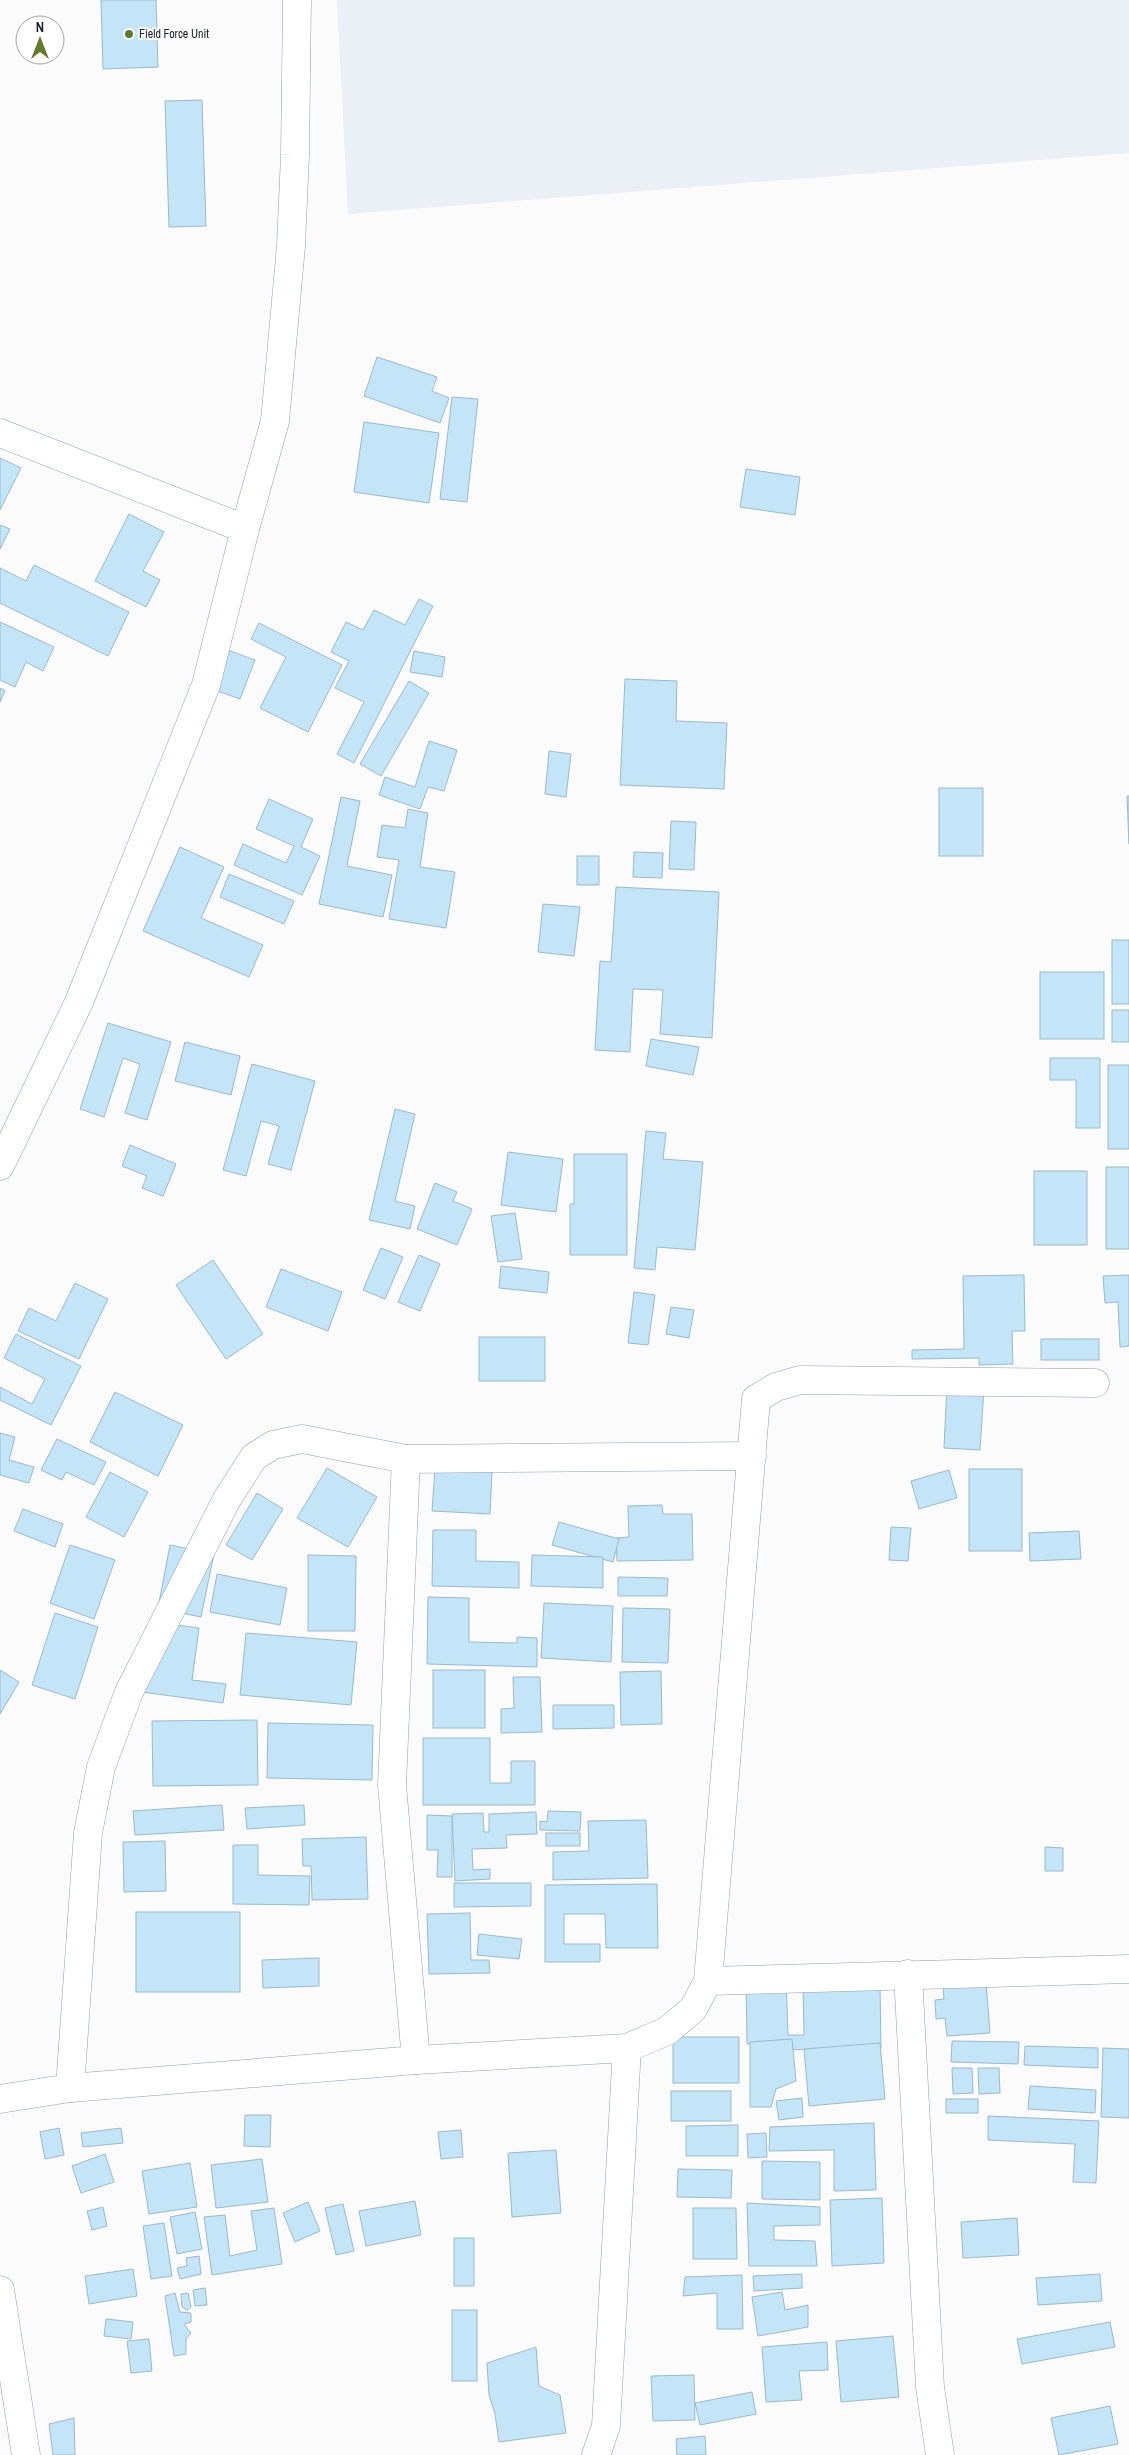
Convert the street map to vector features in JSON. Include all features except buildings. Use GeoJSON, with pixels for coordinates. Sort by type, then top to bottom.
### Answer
{"type":"FeatureCollection","features":[{"type":"Feature","properties":{"kind":"street"},"geometry":{"type":"LineString","coordinates":[[0,1166],[79,1002],[206,685],[276,411],[291,246],[295,155],[297,0]]}},
{"type":"Feature","properties":{"kind":"street"},"geometry":{"type":"LineString","coordinates":[[0,433],[245,529]]}},
{"type":"Feature","properties":{"kind":"street"},"geometry":{"type":"LineString","coordinates":[[0,2099],[70,2088],[416,2060],[627,2048],[667,2031],[693,2009],[708,1981],[756,1399],[776,1387],[800,1380],[1095,1383]]}},
{"type":"Feature","properties":{"kind":"street"},"geometry":{"type":"LineString","coordinates":[[70,2088],[88,1833],[101,1767],[129,1692],[227,1499],[254,1457],[273,1445],[302,1439],[406,1458],[752,1456]]}},
{"type":"Feature","properties":{"kind":"street"},"geometry":{"type":"LineString","coordinates":[[406,1458],[392,1785],[416,2060]]}},
{"type":"Feature","properties":{"kind":"street"},"geometry":{"type":"LineString","coordinates":[[708,1981],[1129,1969]]}},
{"type":"Feature","properties":{"kind":"street"},"geometry":{"type":"LineString","coordinates":[[908,1974],[929,2378],[940,2455]]}},
{"type":"Feature","properties":{"kind":"street"},"geometry":{"type":"LineString","coordinates":[[596,2455],[606,2426],[627,2048]]}},
{"type":"Feature","properties":{"kind":"street"},"geometry":{"type":"LineString","coordinates":[[0,2290],[26,2455]]}},
{"type":"Feature","properties":{"kind":"shaded area"},"geometry":{"type":"Polygon","coordinates":[[[337,0],[1129,0],[1129,153],[348,214],[337,0]]]}},
{"type":"Feature","properties":{"kind":"place","name":"Field Force Unit"},"geometry":{"type":"Point","coordinates":[129,34]}}]}
